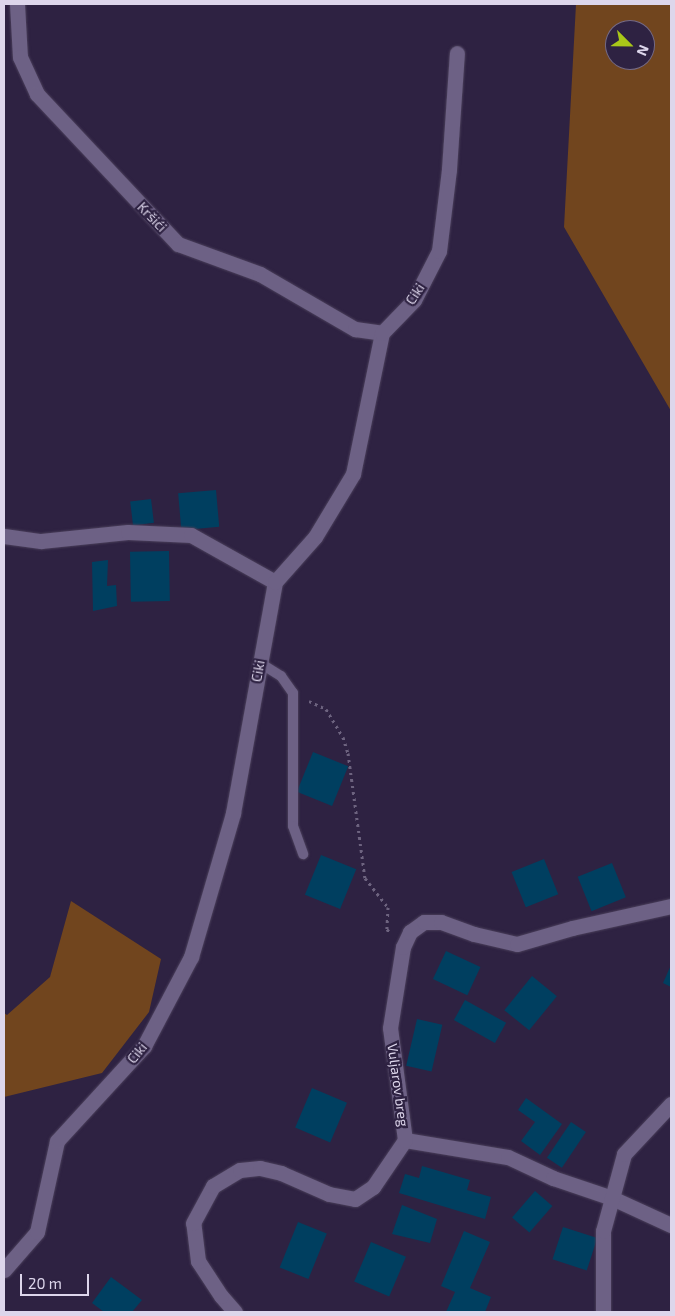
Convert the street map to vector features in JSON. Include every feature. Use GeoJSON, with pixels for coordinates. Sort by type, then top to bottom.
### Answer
{"type":"FeatureCollection","features":[{"type":"Feature","properties":{"kind":"street","name":"Kršići"},"geometry":{"type":"LineString","coordinates":[[17,4],[20,57],[38,94],[178,244],[260,274],[355,329],[382,333]]}},
{"type":"Feature","properties":{"kind":"street","name":"Ciki"},"geometry":{"type":"LineString","coordinates":[[382,333],[414,300],[439,251],[449,169],[457,53]]}},
{"type":"Feature","properties":{"kind":"street"},"geometry":{"type":"LineString","coordinates":[[4,536],[40,541],[128,532],[191,534],[275,582],[315,537],[353,474],[382,333]]}},
{"type":"Feature","properties":{"kind":"street","name":"Ciki"},"geometry":{"type":"LineString","coordinates":[[4,1270],[36,1232],[57,1141],[144,1046],[191,957],[233,813],[275,582]]}},
{"type":"Feature","properties":{"kind":"street","name":"Vuljarov breg"},"geometry":{"type":"LineString","coordinates":[[234,1312],[198,1261],[193,1223],[213,1186],[240,1170],[260,1168],[281,1173],[329,1194],[355,1198],[373,1187],[405,1140],[390,1028],[404,947],[410,932],[424,922],[441,922],[474,934],[517,944],[572,928],[671,906]]}},
{"type":"Feature","properties":{"kind":"street"},"geometry":{"type":"LineString","coordinates":[[602,1312],[603,1231],[624,1154],[671,1104]]}},
{"type":"Feature","properties":{"kind":"street"},"geometry":{"type":"LineString","coordinates":[[405,1140],[508,1157],[553,1178],[612,1198],[671,1225]]}},
{"type":"Feature","properties":{"kind":"lane"},"geometry":{"type":"LineString","coordinates":[[260,663],[281,676],[293,693],[292,826],[303,854]]}},
{"type":"Feature","properties":{"kind":"path"},"geometry":{"type":"LineString","coordinates":[[293,693],[326,709],[343,737],[348,753],[364,878],[388,907],[387,929],[404,947]]}},
{"type":"Feature","properties":{"kind":"shaded area"},"geometry":{"type":"Polygon","coordinates":[[[576,4],[671,4],[671,411],[564,227],[576,4]]]}},
{"type":"Feature","properties":{"kind":"shaded area"},"geometry":{"type":"Polygon","coordinates":[[[71,901],[161,959],[149,1012],[102,1073],[4,1097],[4,1013],[7,1015],[50,977],[71,901]]]}},
{"type":"Feature","properties":{"kind":"building"},"geometry":{"type":"Polygon","coordinates":[[[216,490],[219,527],[181,530],[178,493],[216,490]]]}},
{"type":"Feature","properties":{"kind":"building"},"geometry":{"type":"Polygon","coordinates":[[[151,499],[154,523],[133,525],[130,502],[151,499]]]}},
{"type":"Feature","properties":{"kind":"building"},"geometry":{"type":"Polygon","coordinates":[[[169,551],[170,601],[131,602],[130,552],[169,551]]]}},
{"type":"Feature","properties":{"kind":"building"},"geometry":{"type":"Polygon","coordinates":[[[108,560],[107,586],[116,585],[117,606],[93,611],[92,562],[108,560]]]}},
{"type":"Feature","properties":{"kind":"building"},"geometry":{"type":"Polygon","coordinates":[[[313,752],[348,766],[332,806],[297,792],[313,752]]]}},
{"type":"Feature","properties":{"kind":"building"},"geometry":{"type":"Polygon","coordinates":[[[321,855],[356,869],[340,909],[305,895],[321,855]]]}},
{"type":"Feature","properties":{"kind":"building"},"geometry":{"type":"Polygon","coordinates":[[[544,859],[558,894],[526,907],[512,872],[544,859]]]}},
{"type":"Feature","properties":{"kind":"building"},"geometry":{"type":"Polygon","coordinates":[[[612,863],[626,897],[592,911],[578,877],[612,863]]]}},
{"type":"Feature","properties":{"kind":"building"},"geometry":{"type":"Polygon","coordinates":[[[446,951],[480,967],[467,995],[433,979],[446,951]]]}},
{"type":"Feature","properties":{"kind":"building"},"geometry":{"type":"Polygon","coordinates":[[[671,965],[671,987],[663,983],[671,965]]]}},
{"type":"Feature","properties":{"kind":"building"},"geometry":{"type":"Polygon","coordinates":[[[532,976],[557,996],[529,1030],[504,1010],[532,976]]]}},
{"type":"Feature","properties":{"kind":"building"},"geometry":{"type":"Polygon","coordinates":[[[465,1000],[506,1023],[495,1043],[454,1020],[465,1000]]]}},
{"type":"Feature","properties":{"kind":"building"},"geometry":{"type":"Polygon","coordinates":[[[417,1019],[442,1025],[432,1072],[406,1066],[417,1019]]]}},
{"type":"Feature","properties":{"kind":"building"},"geometry":{"type":"Polygon","coordinates":[[[312,1088],[347,1103],[330,1142],[295,1128],[312,1088]]]}},
{"type":"Feature","properties":{"kind":"building"},"geometry":{"type":"Polygon","coordinates":[[[526,1098],[562,1124],[540,1155],[521,1141],[535,1122],[518,1110],[526,1098]]]}},
{"type":"Feature","properties":{"kind":"building"},"geometry":{"type":"Polygon","coordinates":[[[571,1122],[586,1132],[562,1168],[547,1158],[571,1122]]]}},
{"type":"Feature","properties":{"kind":"building"},"geometry":{"type":"Polygon","coordinates":[[[422,1166],[470,1180],[467,1190],[491,1197],[485,1219],[399,1193],[405,1174],[419,1178],[422,1166]]]}},
{"type":"Feature","properties":{"kind":"building"},"geometry":{"type":"Polygon","coordinates":[[[535,1191],[552,1206],[529,1233],[512,1217],[535,1191]]]}},
{"type":"Feature","properties":{"kind":"building"},"geometry":{"type":"Polygon","coordinates":[[[402,1205],[437,1219],[430,1243],[392,1234],[402,1205]]]}},
{"type":"Feature","properties":{"kind":"building"},"geometry":{"type":"Polygon","coordinates":[[[298,1222],[327,1234],[308,1279],[280,1267],[298,1222]]]}},
{"type":"Feature","properties":{"kind":"building"},"geometry":{"type":"Polygon","coordinates":[[[563,1227],[597,1238],[587,1270],[552,1259],[563,1227]]]}},
{"type":"Feature","properties":{"kind":"building"},"geometry":{"type":"Polygon","coordinates":[[[464,1231],[490,1242],[470,1288],[491,1297],[485,1312],[446,1312],[455,1292],[441,1286],[464,1231]]]}},
{"type":"Feature","properties":{"kind":"building"},"geometry":{"type":"Polygon","coordinates":[[[371,1242],[406,1257],[389,1296],[354,1282],[371,1242]]]}},
{"type":"Feature","properties":{"kind":"building"},"geometry":{"type":"Polygon","coordinates":[[[111,1277],[142,1300],[132,1312],[104,1312],[92,1303],[111,1277]]]}}]}
